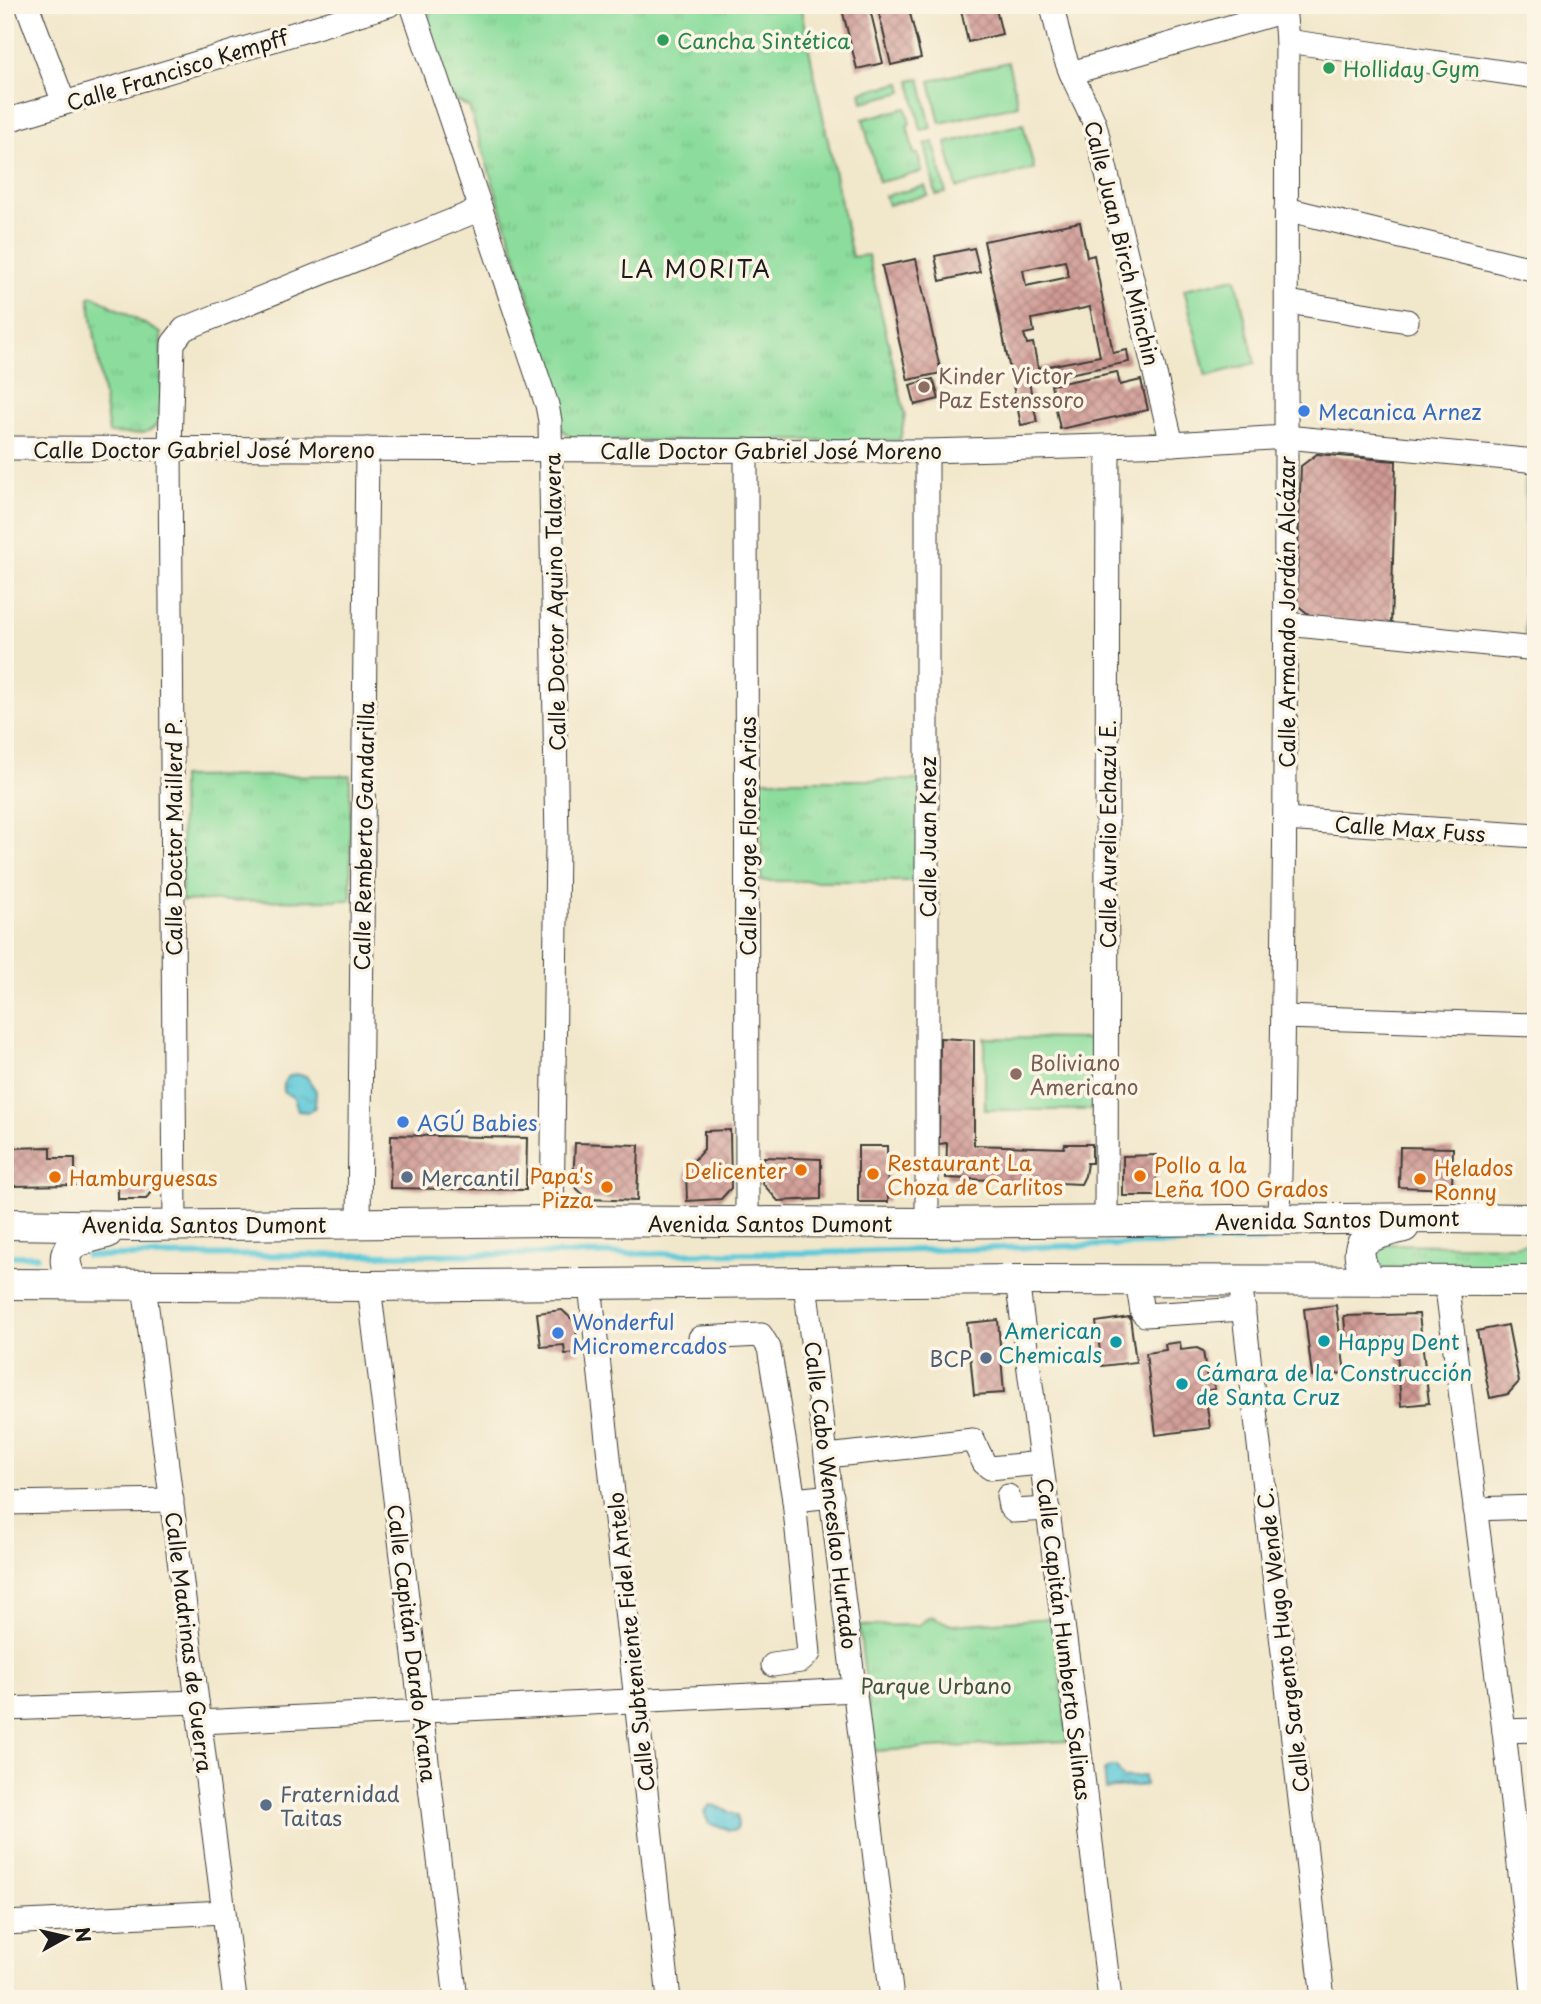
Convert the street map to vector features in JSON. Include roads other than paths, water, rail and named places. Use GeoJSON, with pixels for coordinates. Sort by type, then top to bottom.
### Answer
{"type":"FeatureCollection","features":[{"type":"Feature","properties":{"kind":"main road"},"geometry":{"type":"LineString","coordinates":[[1368,1279],[1359,1257],[1362,1242],[1381,1233],[1441,1218]]}},
{"type":"Feature","properties":{"kind":"main road"},"geometry":{"type":"LineString","coordinates":[[5,1282],[369,1286],[1137,1280],[1242,1295],[1275,1280],[1326,1268],[1344,1259],[1349,1243],[1338,1219]]}},
{"type":"Feature","properties":{"kind":"main road","name":"Avenida Santos Dumont"},"geometry":{"type":"LineString","coordinates":[[5,1224],[175,1226],[552,1221],[927,1223],[1536,1219]]}},
{"type":"Feature","properties":{"kind":"main road"},"geometry":{"type":"LineString","coordinates":[[5,1282],[28,1277],[41,1271],[47,1263],[52,1250],[51,1237],[44,1225]]}},
{"type":"Feature","properties":{"kind":"main road"},"geometry":{"type":"LineString","coordinates":[[74,1284],[64,1263],[66,1252],[72,1244],[83,1238],[134,1226]]}},
{"type":"Feature","properties":{"kind":"main road"},"geometry":{"type":"LineString","coordinates":[[1275,1280],[1536,1281]]}},
{"type":"Feature","properties":{"kind":"street"},"geometry":{"type":"LineString","coordinates":[[27,5],[64,103]]}},
{"type":"Feature","properties":{"kind":"street","name":"Calle Francisco Kempff"},"geometry":{"type":"LineString","coordinates":[[5,121],[389,5]]}},
{"type":"Feature","properties":{"kind":"street","name":"Calle Doctor Aquino Talavera"},"geometry":{"type":"LineString","coordinates":[[412,5],[547,405],[552,450],[557,845],[552,1221]]}},
{"type":"Feature","properties":{"kind":"street","name":"Calle Juan Birch Minchin"},"geometry":{"type":"LineString","coordinates":[[1052,5],[1059,38],[1071,73],[1095,125],[1172,444]]}},
{"type":"Feature","properties":{"kind":"street"},"geometry":{"type":"LineString","coordinates":[[1071,73],[1284,8]]}},
{"type":"Feature","properties":{"kind":"street","name":"Calle Armando Jordán Alcázar"},"geometry":{"type":"LineString","coordinates":[[1279,1220],[1284,1017],[1288,302],[1287,41],[1284,8]]}},
{"type":"Feature","properties":{"kind":"street"},"geometry":{"type":"LineString","coordinates":[[1287,41],[1536,77]]}},
{"type":"Feature","properties":{"kind":"street","name":"Calle Doctor Maillerd P."},"geometry":{"type":"LineString","coordinates":[[175,1226],[170,448],[173,342],[184,329],[481,209]]}},
{"type":"Feature","properties":{"kind":"street"},"geometry":{"type":"LineString","coordinates":[[1286,209],[1536,270]]}},
{"type":"Feature","properties":{"kind":"street"},"geometry":{"type":"LineString","coordinates":[[1288,302],[1407,321]]}},
{"type":"Feature","properties":{"kind":"street","name":"Calle Doctor Gabriel José Moreno"},"geometry":{"type":"LineString","coordinates":[[5,448],[927,451],[1108,447],[1286,437],[1536,461]]}},
{"type":"Feature","properties":{"kind":"street","name":"Calle Aurelio Echazú E."},"geometry":{"type":"LineString","coordinates":[[1106,1221],[1108,447]]}},
{"type":"Feature","properties":{"kind":"street","name":"Calle Remberto Gandarilla"},"geometry":{"type":"LineString","coordinates":[[359,1223],[367,449]]}},
{"type":"Feature","properties":{"kind":"street","name":"Calle Jorge Flores Arias"},"geometry":{"type":"LineString","coordinates":[[746,450],[747,1223]]}},
{"type":"Feature","properties":{"kind":"street","name":"Calle Juan Knez"},"geometry":{"type":"LineString","coordinates":[[927,451],[927,1223]]}},
{"type":"Feature","properties":{"kind":"street"},"geometry":{"type":"LineString","coordinates":[[1286,624],[1536,649]]}},
{"type":"Feature","properties":{"kind":"street","name":"Calle Max Fuss"},"geometry":{"type":"LineString","coordinates":[[1285,819],[1536,836]]}},
{"type":"Feature","properties":{"kind":"street"},"geometry":{"type":"LineString","coordinates":[[1284,1017],[1536,1025]]}},
{"type":"Feature","properties":{"kind":"street","name":"Calle Capitán Humberto Salinas"},"geometry":{"type":"LineString","coordinates":[[1017,1280],[1110,1999]]}},
{"type":"Feature","properties":{"kind":"street"},"geometry":{"type":"LineString","coordinates":[[1446,1281],[1533,1953],[1535,1999]]}},
{"type":"Feature","properties":{"kind":"street","name":"Calle Cabo Wenceslao Hurtado"},"geometry":{"type":"LineString","coordinates":[[805,1283],[892,1999]]}},
{"type":"Feature","properties":{"kind":"street","name":"Calle Madrinas de Guerra"},"geometry":{"type":"LineString","coordinates":[[144,1285],[235,1999]]}},
{"type":"Feature","properties":{"kind":"street","name":"Calle Subteniente Fidel Antelo"},"geometry":{"type":"LineString","coordinates":[[590,1285],[669,1999]]}},
{"type":"Feature","properties":{"kind":"street","name":"Calle Capitán Dardo Arana"},"geometry":{"type":"LineString","coordinates":[[369,1286],[456,1999]]}},
{"type":"Feature","properties":{"kind":"street","name":"Calle Sargento Hugo Wende C."},"geometry":{"type":"LineString","coordinates":[[1242,1295],[1323,1999]]}},
{"type":"Feature","properties":{"kind":"street"},"geometry":{"type":"LineString","coordinates":[[700,1338],[761,1335],[769,1348],[794,1500],[809,1653],[801,1661],[773,1665]]}},
{"type":"Feature","properties":{"kind":"street"},"geometry":{"type":"LineString","coordinates":[[827,1455],[973,1440],[984,1463],[990,1468],[1041,1463]]}},
{"type":"Feature","properties":{"kind":"street"},"geometry":{"type":"LineString","coordinates":[[794,1500],[832,1496]]}},
{"type":"Feature","properties":{"kind":"street"},"geometry":{"type":"LineString","coordinates":[[1008,1496],[1010,1507],[1014,1511],[1048,1509]]}},
{"type":"Feature","properties":{"kind":"street"},"geometry":{"type":"LineString","coordinates":[[5,1503],[172,1500]]}},
{"type":"Feature","properties":{"kind":"street"},"geometry":{"type":"LineString","coordinates":[[1475,1509],[1536,1507]]}},
{"type":"Feature","properties":{"kind":"street"},"geometry":{"type":"LineString","coordinates":[[5,1709],[421,1711],[856,1690]]}},
{"type":"Feature","properties":{"kind":"street"},"geometry":{"type":"LineString","coordinates":[[1504,1731],[1536,1730]]}},
{"type":"Feature","properties":{"kind":"street"},"geometry":{"type":"LineString","coordinates":[[5,1923],[224,1912]]}},
{"type":"Feature","properties":{"kind":"water"},"geometry":{"type":"Polygon","coordinates":[[[295,1074],[306,1076],[316,1091],[315,1107],[309,1112],[298,1111],[294,1098],[284,1092],[285,1080],[295,1074]]]}},
{"type":"Feature","properties":{"kind":"water"},"geometry":{"type":"Polygon","coordinates":[[[1109,1767],[1116,1767],[1123,1778],[1144,1776],[1145,1785],[1106,1789],[1104,1771],[1109,1767]]]}},
{"type":"Feature","properties":{"kind":"water"},"geometry":{"type":"Polygon","coordinates":[[[710,1805],[737,1816],[738,1827],[728,1830],[709,1824],[704,1812],[710,1805]]]}},
{"type":"Feature","properties":{"kind":"waterway"},"geometry":{"type":"LineString","coordinates":[[87,1256],[806,1253],[1263,1241]]}},
{"type":"Feature","properties":{"kind":"waterway"},"geometry":{"type":"LineString","coordinates":[[5,1256],[37,1256]]}},
{"type":"Feature","properties":{"kind":"place","name":"Cancha Sintética"},"geometry":{"type":"Point","coordinates":[663,40]}},
{"type":"Feature","properties":{"kind":"place","name":"Holliday Gym"},"geometry":{"type":"Point","coordinates":[1329,68]}},
{"type":"Feature","properties":{"kind":"place","name":"Kinder Victor Paz Estenssoro"},"geometry":{"type":"Point","coordinates":[924,387]}},
{"type":"Feature","properties":{"kind":"place","name":"Mecanica Arnez"},"geometry":{"type":"Point","coordinates":[1304,411]}},
{"type":"Feature","properties":{"kind":"place","name":"Boliviano Americano"},"geometry":{"type":"Point","coordinates":[1016,1074]}},
{"type":"Feature","properties":{"kind":"place","name":"AGÚ Babies"},"geometry":{"type":"Point","coordinates":[403,1122]}},
{"type":"Feature","properties":{"kind":"place","name":"Delicenter"},"geometry":{"type":"Point","coordinates":[801,1170]}},
{"type":"Feature","properties":{"kind":"place","name":"Restaurant La Choza de Carlitos"},"geometry":{"type":"Point","coordinates":[873,1174]}},
{"type":"Feature","properties":{"kind":"place","name":"Pollo a la Leña 100 Grados"},"geometry":{"type":"Point","coordinates":[1140,1176]}},
{"type":"Feature","properties":{"kind":"place","name":"Hamburguesas"},"geometry":{"type":"Point","coordinates":[55,1177]}},
{"type":"Feature","properties":{"kind":"place","name":"Mercantil"},"geometry":{"type":"Point","coordinates":[407,1177]}},
{"type":"Feature","properties":{"kind":"place","name":"Helados Ronny"},"geometry":{"type":"Point","coordinates":[1420,1179]}},
{"type":"Feature","properties":{"kind":"place","name":"Papa's Pizza"},"geometry":{"type":"Point","coordinates":[607,1187]}},
{"type":"Feature","properties":{"kind":"place","name":"Wonderful Micromercados"},"geometry":{"type":"Point","coordinates":[558,1333]}},
{"type":"Feature","properties":{"kind":"place","name":"Happy Dent"},"geometry":{"type":"Point","coordinates":[1324,1341]}},
{"type":"Feature","properties":{"kind":"place","name":"American Chemicals"},"geometry":{"type":"Point","coordinates":[1116,1342]}},
{"type":"Feature","properties":{"kind":"place","name":"BCP"},"geometry":{"type":"Point","coordinates":[986,1358]}},
{"type":"Feature","properties":{"kind":"place","name":"Cámara de la Construcción de Santa Cruz"},"geometry":{"type":"Point","coordinates":[1182,1384]}},
{"type":"Feature","properties":{"kind":"place","name":"Fraternidad Taitas"},"geometry":{"type":"Point","coordinates":[266,1805]}},
{"type":"Feature","properties":{"kind":"district","name":"LA MORITA"},"geometry":{"type":"Point","coordinates":[696,268]}},
{"type":"Feature","properties":{"kind":"park label","name":"Parque Urbano"},"geometry":{"type":"Point","coordinates":[936,1685]}}]}
